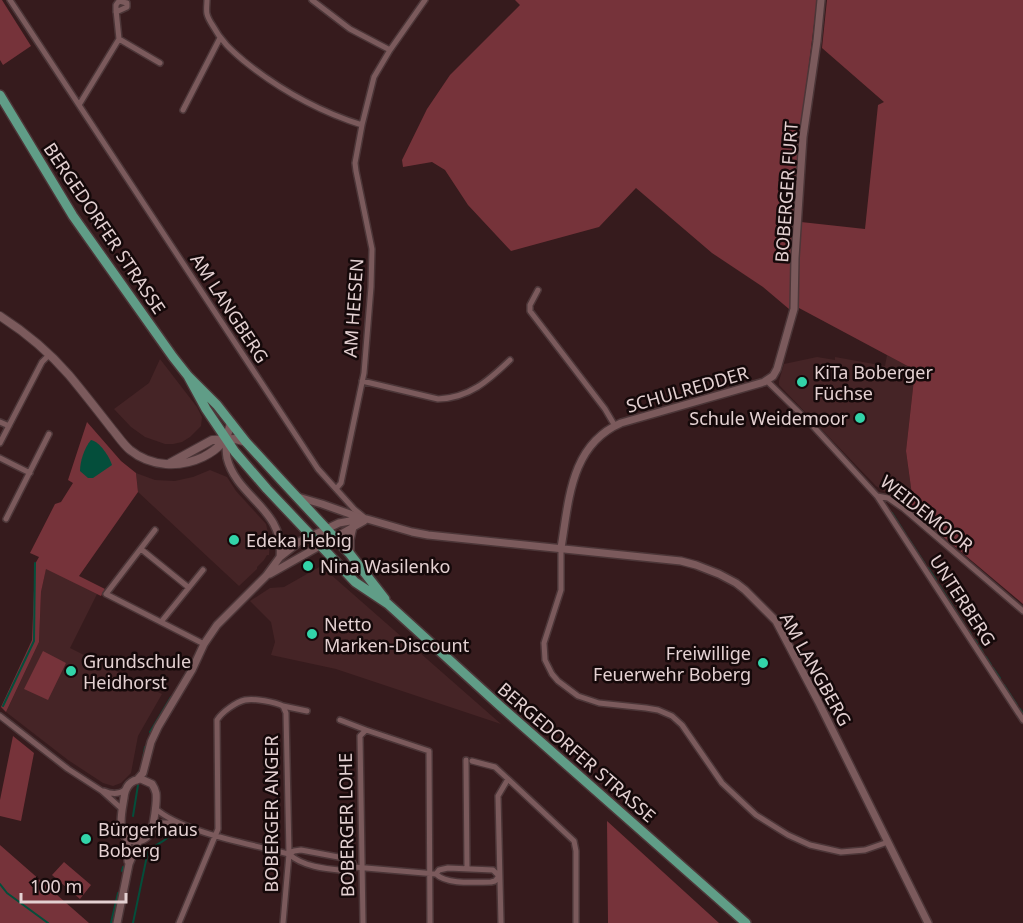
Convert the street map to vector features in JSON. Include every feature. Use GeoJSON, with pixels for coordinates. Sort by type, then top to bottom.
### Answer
{"type":"FeatureCollection","features":[{"type":"Feature","properties":{"kind":"main road","name":"BERGEDORFER STRASSE"},"geometry":{"type":"LineString","coordinates":[[0,95],[73,216],[155,334],[188,376],[217,405],[246,442],[350,554],[388,604]]}},
{"type":"Feature","properties":{"kind":"main road"},"geometry":{"type":"LineString","coordinates":[[0,316],[49,355],[70,376],[130,450],[140,456],[162,463],[174,460],[212,440],[235,439],[246,442]]}},
{"type":"Feature","properties":{"kind":"main road","name":"BERGEDORFER STRASSE"},"geometry":{"type":"LineString","coordinates":[[188,376],[206,409],[235,452],[355,582],[388,604],[746,923]]}},
{"type":"Feature","properties":{"kind":"main road"},"geometry":{"type":"LineString","coordinates":[[226,439],[231,423]]}},
{"type":"Feature","properties":{"kind":"street","name":"AM LANGBERG"},"geometry":{"type":"LineString","coordinates":[[10,0],[318,469],[354,509],[367,519],[428,535],[681,561],[719,574],[745,590],[776,621],[928,923]]}},
{"type":"Feature","properties":{"kind":"street"},"geometry":{"type":"LineString","coordinates":[[207,0],[207,15],[220,38],[265,78],[292,96],[332,115],[362,125]]}},
{"type":"Feature","properties":{"kind":"street"},"geometry":{"type":"LineString","coordinates":[[312,0],[350,29],[390,50]]}},
{"type":"Feature","properties":{"kind":"street","name":"AM HEESEN"},"geometry":{"type":"LineString","coordinates":[[336,489],[341,483],[366,354],[372,249],[356,171],[362,125],[374,77],[425,0]]}},
{"type":"Feature","properties":{"kind":"street","name":"BOBERGER FURT"},"geometry":{"type":"LineString","coordinates":[[767,381],[777,369],[794,309],[803,137],[821,0]]}},
{"type":"Feature","properties":{"kind":"street"},"geometry":{"type":"LineString","coordinates":[[79,105],[119,39],[116,12]]}},
{"type":"Feature","properties":{"kind":"street"},"geometry":{"type":"LineString","coordinates":[[183,110],[220,38]]}},
{"type":"Feature","properties":{"kind":"street"},"geometry":{"type":"LineString","coordinates":[[119,39],[160,63]]}},
{"type":"Feature","properties":{"kind":"street","name":"SCHULREDDER"},"geometry":{"type":"LineString","coordinates":[[538,290],[530,305],[530,311],[615,426]]}},
{"type":"Feature","properties":{"kind":"street"},"geometry":{"type":"LineString","coordinates":[[0,443],[42,362],[49,355]]}},
{"type":"Feature","properties":{"kind":"street"},"geometry":{"type":"LineString","coordinates":[[362,381],[438,399],[451,399],[468,394],[510,360]]}},
{"type":"Feature","properties":{"kind":"street","name":"SCHULREDDER"},"geometry":{"type":"LineString","coordinates":[[561,548],[576,470],[593,442],[604,432],[615,426],[767,381]]}},
{"type":"Feature","properties":{"kind":"street","name":"WEIDEMOOR"},"geometry":{"type":"LineString","coordinates":[[767,381],[811,424],[877,496],[888,498],[904,509],[1023,611]]}},
{"type":"Feature","properties":{"kind":"street"},"geometry":{"type":"LineString","coordinates":[[0,422],[9,426]]}},
{"type":"Feature","properties":{"kind":"street"},"geometry":{"type":"LineString","coordinates":[[6,519],[49,434]]}},
{"type":"Feature","properties":{"kind":"street"},"geometry":{"type":"LineString","coordinates":[[226,439],[227,457],[236,476],[274,523],[280,544],[280,557]]}},
{"type":"Feature","properties":{"kind":"street"},"geometry":{"type":"LineString","coordinates":[[0,458],[30,473]]}},
{"type":"Feature","properties":{"kind":"street","name":"UNTERBERG"},"geometry":{"type":"LineString","coordinates":[[877,496],[1023,720]]}},
{"type":"Feature","properties":{"kind":"street"},"geometry":{"type":"LineString","coordinates":[[297,497],[367,519]]}},
{"type":"Feature","properties":{"kind":"street","name":"AM LANGBERG"},"geometry":{"type":"LineString","coordinates":[[266,576],[280,557],[299,542],[339,523],[367,519]]}},
{"type":"Feature","properties":{"kind":"street"},"geometry":{"type":"LineString","coordinates":[[137,780],[143,773],[151,742],[158,728],[192,670],[204,644],[217,625],[266,576],[367,519]]}},
{"type":"Feature","properties":{"kind":"street"},"geometry":{"type":"LineString","coordinates":[[350,554],[353,527]]}},
{"type":"Feature","properties":{"kind":"street"},"geometry":{"type":"LineString","coordinates":[[155,530],[106,594],[204,644]]}},
{"type":"Feature","properties":{"kind":"street"},"geometry":{"type":"LineString","coordinates":[[561,548],[561,590],[544,643],[545,660],[558,681],[578,696],[599,704],[646,708],[672,716],[682,725],[722,783],[756,815],[788,835],[810,845],[841,852],[865,850],[888,842]]}},
{"type":"Feature","properties":{"kind":"street"},"geometry":{"type":"LineString","coordinates":[[141,549],[189,588]]}},
{"type":"Feature","properties":{"kind":"street"},"geometry":{"type":"LineString","coordinates":[[161,622],[203,570]]}},
{"type":"Feature","properties":{"kind":"street"},"geometry":{"type":"LineString","coordinates":[[179,923],[218,829],[217,720],[243,700],[250,699],[278,703],[307,711]]}},
{"type":"Feature","properties":{"kind":"street","name":"BOBERGER ANGER"},"geometry":{"type":"LineString","coordinates":[[283,706],[286,713],[289,854],[283,923]]}},
{"type":"Feature","properties":{"kind":"street"},"geometry":{"type":"LineString","coordinates":[[0,716],[68,769],[102,791],[122,809]]}},
{"type":"Feature","properties":{"kind":"street","name":"BOBERGER LOHE"},"geometry":{"type":"LineString","coordinates":[[340,720],[429,751],[430,923]]}},
{"type":"Feature","properties":{"kind":"street","name":"BOBERGER LOHE"},"geometry":{"type":"LineString","coordinates":[[363,923],[358,867],[360,736],[366,730]]}},
{"type":"Feature","properties":{"kind":"street"},"geometry":{"type":"LineString","coordinates":[[125,790],[122,832],[132,840],[139,840],[149,835],[151,831],[155,808],[156,794],[148,757]]}},
{"type":"Feature","properties":{"kind":"street"},"geometry":{"type":"LineString","coordinates":[[467,869],[469,760],[495,767],[574,841],[576,923]]}},
{"type":"Feature","properties":{"kind":"street"},"geometry":{"type":"LineString","coordinates":[[501,923],[498,796],[508,779]]}},
{"type":"Feature","properties":{"kind":"street"},"geometry":{"type":"LineString","coordinates":[[102,791],[120,793],[130,783],[137,780],[145,780],[152,784]]}},
{"type":"Feature","properties":{"kind":"street"},"geometry":{"type":"LineString","coordinates":[[155,808],[179,824]]}},
{"type":"Feature","properties":{"kind":"street"},"geometry":{"type":"LineString","coordinates":[[153,824],[167,822],[179,824],[216,836],[289,854],[296,861],[338,870],[350,871],[358,867],[436,874],[447,880],[491,882],[499,876]]}},
{"type":"Feature","properties":{"kind":"street"},"geometry":{"type":"LineString","coordinates":[[127,837],[129,864]]}},
{"type":"Feature","properties":{"kind":"street"},"geometry":{"type":"LineString","coordinates":[[117,923],[129,864],[139,840]]}},
{"type":"Feature","properties":{"kind":"street"},"geometry":{"type":"LineString","coordinates":[[289,854],[301,850],[348,860],[358,867]]}},
{"type":"Feature","properties":{"kind":"street"},"geometry":{"type":"LineString","coordinates":[[436,874],[439,870],[448,868],[493,870],[499,876]]}},
{"type":"Feature","properties":{"kind":"shaded area"},"geometry":{"type":"Polygon","coordinates":[[[0,0],[31,46],[3,65],[0,60],[0,0]]]}},
{"type":"Feature","properties":{"kind":"shaded area"},"geometry":{"type":"Polygon","coordinates":[[[515,0],[817,0],[800,136],[789,309],[763,287],[712,253],[636,188],[599,227],[511,251],[468,205],[445,170],[432,162],[403,167],[402,160],[427,109],[450,75],[520,5],[515,0]]]}},
{"type":"Feature","properties":{"kind":"shaded area"},"geometry":{"type":"Polygon","coordinates":[[[827,0],[1023,0],[1023,604],[903,503],[912,495],[906,451],[915,370],[799,308],[798,259],[801,222],[865,229],[878,105],[884,102],[822,48],[827,0]]]}},
{"type":"Feature","properties":{"kind":"shaded area","name":"Schule Weidemoor"},"geometry":{"type":"Polygon","coordinates":[[[887,355],[915,370],[906,451],[912,495],[903,503],[876,486],[779,385],[784,364],[817,357],[835,360],[835,357],[885,366],[887,355]]]}},
{"type":"Feature","properties":{"kind":"shaded area"},"geometry":{"type":"Polygon","coordinates":[[[160,359],[197,407],[202,417],[201,426],[190,437],[173,444],[165,444],[145,437],[131,427],[114,409],[149,383],[160,359]]]}},
{"type":"Feature","properties":{"kind":"shaded area"},"geometry":{"type":"Polygon","coordinates":[[[87,422],[121,461],[136,473],[138,492],[79,576],[105,589],[101,596],[46,569],[41,592],[39,642],[6,712],[1,707],[32,640],[35,564],[39,557],[30,553],[55,504],[61,502],[73,483],[68,480],[87,422]]]}},
{"type":"Feature","properties":{"kind":"shaded area"},"geometry":{"type":"Polygon","coordinates":[[[91,440],[98,443],[104,450],[112,465],[93,478],[88,478],[80,471],[80,467],[84,451],[91,440]]]}},
{"type":"Feature","properties":{"kind":"shaded area"},"geometry":{"type":"Polygon","coordinates":[[[210,470],[227,477],[236,491],[266,524],[270,542],[269,555],[239,586],[138,492],[136,473],[155,480],[175,481],[210,470]]]}},
{"type":"Feature","properties":{"kind":"shaded area"},"geometry":{"type":"Polygon","coordinates":[[[321,566],[501,724],[336,669],[271,655],[275,642],[271,622],[250,601],[270,588],[284,587],[321,566]]]}},
{"type":"Feature","properties":{"kind":"shaded area","name":"Grundschule Heidhorst"},"geometry":{"type":"Polygon","coordinates":[[[46,568],[97,594],[70,648],[162,694],[138,736],[131,773],[121,783],[113,786],[103,783],[68,760],[6,712],[39,642],[41,592],[46,568]]]}},
{"type":"Feature","properties":{"kind":"shaded area"},"geometry":{"type":"Polygon","coordinates":[[[43,651],[66,663],[48,700],[24,689],[43,651]]]}},
{"type":"Feature","properties":{"kind":"shaded area"},"geometry":{"type":"Polygon","coordinates":[[[13,736],[34,753],[21,821],[0,816],[0,800],[13,736]]]}},
{"type":"Feature","properties":{"kind":"shaded area"},"geometry":{"type":"Polygon","coordinates":[[[607,821],[719,923],[608,923],[607,821]]]}},
{"type":"Feature","properties":{"kind":"shaded area"},"geometry":{"type":"Polygon","coordinates":[[[0,845],[89,923],[0,923],[0,845]]]}},
{"type":"Feature","properties":{"kind":"shaded area"},"geometry":{"type":"Polygon","coordinates":[[[64,862],[91,885],[80,899],[52,875],[64,862]]]}},
{"type":"Feature","properties":{"kind":"waterway"},"geometry":{"type":"LineString","coordinates":[[892,513],[906,535]]}},
{"type":"Feature","properties":{"kind":"waterway"},"geometry":{"type":"LineString","coordinates":[[908,538],[925,564]]}},
{"type":"Feature","properties":{"kind":"waterway"},"geometry":{"type":"LineString","coordinates":[[3,706],[34,641],[35,563]]}},
{"type":"Feature","properties":{"kind":"waterway"},"geometry":{"type":"LineString","coordinates":[[928,568],[936,580]]}},
{"type":"Feature","properties":{"kind":"waterway"},"geometry":{"type":"LineString","coordinates":[[939,585],[964,624]]}},
{"type":"Feature","properties":{"kind":"waterway"},"geometry":{"type":"LineString","coordinates":[[969,631],[971,635]]}},
{"type":"Feature","properties":{"kind":"waterway"},"geometry":{"type":"LineString","coordinates":[[979,646],[983,653]]}},
{"type":"Feature","properties":{"kind":"waterway"},"geometry":{"type":"LineString","coordinates":[[986,657],[991,665]]}},
{"type":"Feature","properties":{"kind":"waterway"},"geometry":{"type":"LineString","coordinates":[[993,668],[1000,678]]}},
{"type":"Feature","properties":{"kind":"waterway"},"geometry":{"type":"LineString","coordinates":[[1004,685],[1017,705]]}},
{"type":"Feature","properties":{"kind":"waterway"},"geometry":{"type":"LineString","coordinates":[[150,732],[171,697]]}},
{"type":"Feature","properties":{"kind":"waterway"},"geometry":{"type":"LineString","coordinates":[[1020,709],[1023,714]]}},
{"type":"Feature","properties":{"kind":"waterway"},"geometry":{"type":"LineString","coordinates":[[142,765],[145,747]]}},
{"type":"Feature","properties":{"kind":"waterway"},"geometry":{"type":"LineString","coordinates":[[133,816],[138,785]]}},
{"type":"Feature","properties":{"kind":"waterway"},"geometry":{"type":"LineString","coordinates":[[133,923],[148,851],[165,840],[173,830]]}},
{"type":"Feature","properties":{"kind":"waterway"},"geometry":{"type":"LineString","coordinates":[[122,871],[123,867]]}},
{"type":"Feature","properties":{"kind":"waterway"},"geometry":{"type":"LineString","coordinates":[[0,884],[7,893],[48,923]]}},
{"type":"Feature","properties":{"kind":"waterway"},"geometry":{"type":"LineString","coordinates":[[111,923],[118,893]]}},
{"type":"Feature","properties":{"kind":"place","name":"KiTa Boberger Füchse"},"geometry":{"type":"Point","coordinates":[802,382]}},
{"type":"Feature","properties":{"kind":"place","name":"Schule Weidemoor"},"geometry":{"type":"Point","coordinates":[860,418]}},
{"type":"Feature","properties":{"kind":"place","name":"Edeka Hebig"},"geometry":{"type":"Point","coordinates":[234,540]}},
{"type":"Feature","properties":{"kind":"place","name":"Nina Wasilenko"},"geometry":{"type":"Point","coordinates":[308,566]}},
{"type":"Feature","properties":{"kind":"place","name":"Netto Marken-Discount"},"geometry":{"type":"Point","coordinates":[312,634]}},
{"type":"Feature","properties":{"kind":"place","name":"Freiwillige Feuerwehr Boberg"},"geometry":{"type":"Point","coordinates":[763,663]}},
{"type":"Feature","properties":{"kind":"place","name":"Grundschule Heidhorst"},"geometry":{"type":"Point","coordinates":[71,671]}},
{"type":"Feature","properties":{"kind":"place","name":"Bürgerhaus Boberg"},"geometry":{"type":"Point","coordinates":[86,839]}}]}
